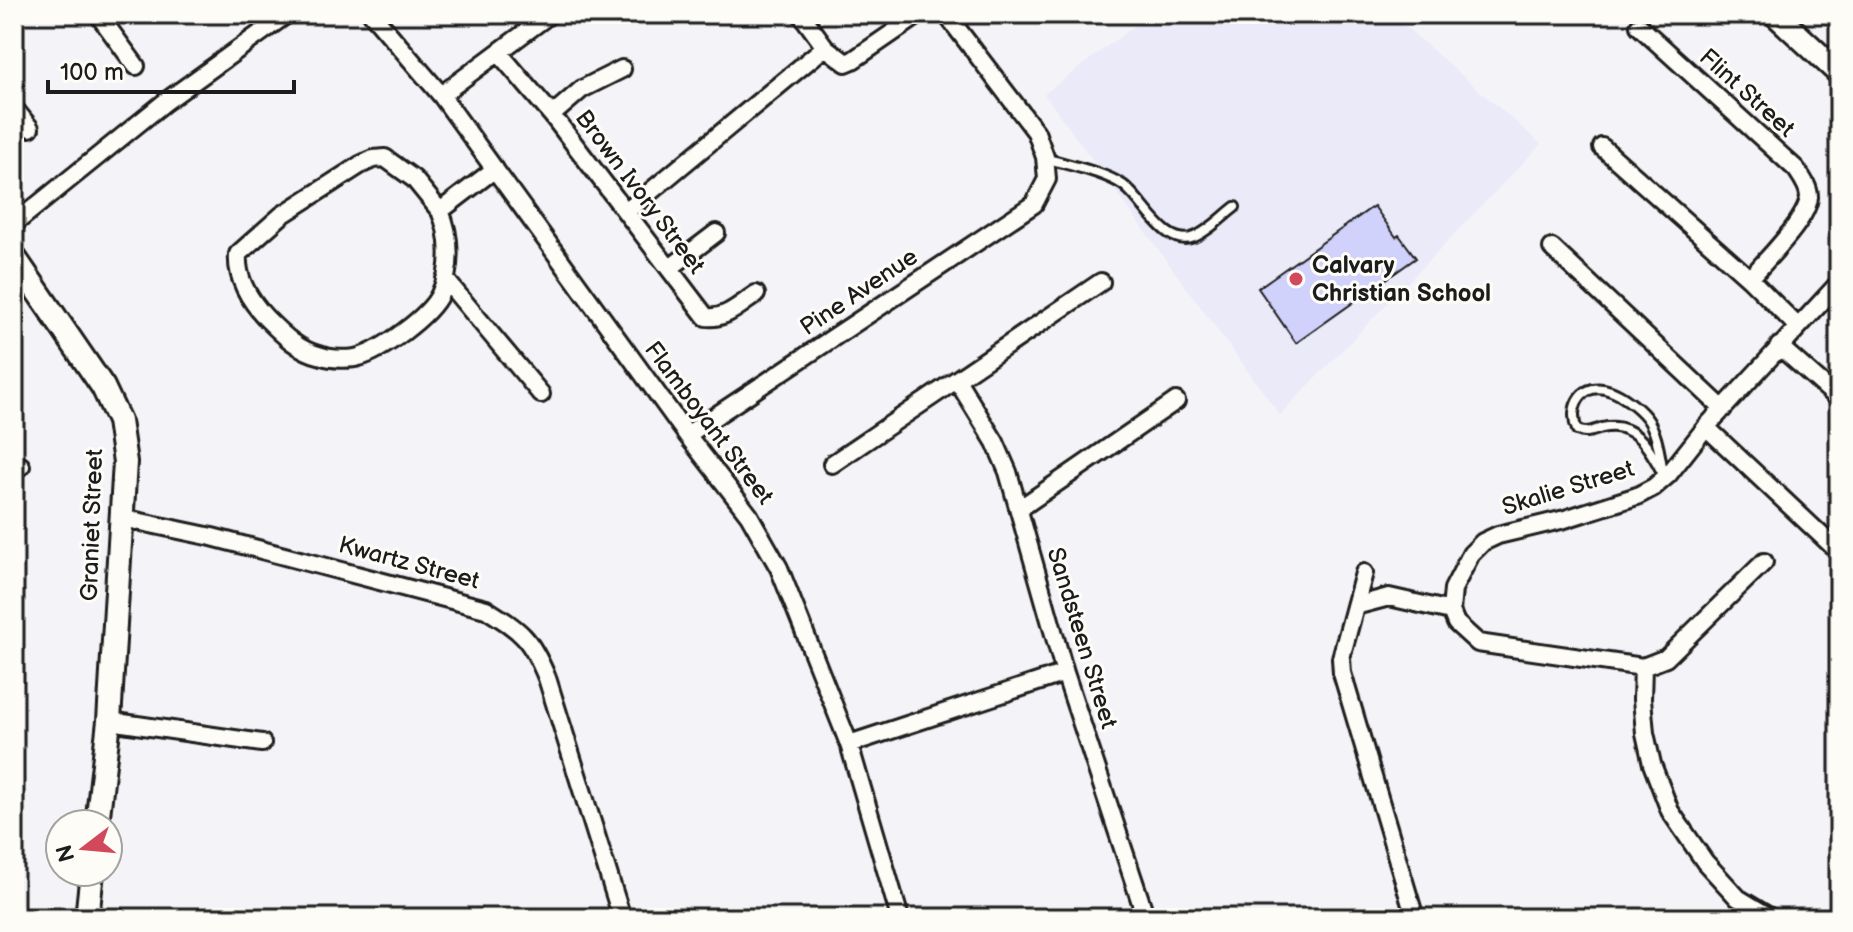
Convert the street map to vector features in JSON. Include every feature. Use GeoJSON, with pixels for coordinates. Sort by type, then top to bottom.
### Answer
{"type":"FeatureCollection","features":[{"type":"Feature","properties":{"kind":"street"},"geometry":{"type":"LineString","coordinates":[[98,14],[136,66]]}},
{"type":"Feature","properties":{"kind":"street"},"geometry":{"type":"LineString","coordinates":[[14,224],[165,102],[287,14]]}},
{"type":"Feature","properties":{"kind":"street","name":"Flamboyant Street"},"geometry":{"type":"LineString","coordinates":[[372,14],[441,95],[687,435],[749,515],[779,568],[849,744],[900,918]]}},
{"type":"Feature","properties":{"kind":"street"},"geometry":{"type":"LineString","coordinates":[[441,95],[550,14]]}},
{"type":"Feature","properties":{"kind":"street"},"geometry":{"type":"LineString","coordinates":[[801,14],[825,47],[846,63],[920,14]]}},
{"type":"Feature","properties":{"kind":"street"},"geometry":{"type":"LineString","coordinates":[[946,14],[1036,132],[1045,157]]}},
{"type":"Feature","properties":{"kind":"street"},"geometry":{"type":"LineString","coordinates":[[1775,14],[1839,73]]}},
{"type":"Feature","properties":{"kind":"street"},"geometry":{"type":"LineString","coordinates":[[1797,14],[1839,54]]}},
{"type":"Feature","properties":{"kind":"street","name":"Flint Street"},"geometry":{"type":"LineString","coordinates":[[1639,26],[1796,169],[1805,182],[1809,195],[1806,207],[1750,279]]}},
{"type":"Feature","properties":{"kind":"street"},"geometry":{"type":"LineString","coordinates":[[627,211],[825,47]]}},
{"type":"Feature","properties":{"kind":"street","name":"Brown Ivory Street"},"geometry":{"type":"LineString","coordinates":[[499,53],[552,115],[706,317],[716,318],[726,314],[756,294]]}},
{"type":"Feature","properties":{"kind":"street"},"geometry":{"type":"LineString","coordinates":[[552,115],[582,89],[622,69]]}},
{"type":"Feature","properties":{"kind":"street"},"geometry":{"type":"LineString","coordinates":[[14,108],[30,128]]}},
{"type":"Feature","properties":{"kind":"street"},"geometry":{"type":"LineString","coordinates":[[1602,147],[1750,279],[1797,326]]}},
{"type":"Feature","properties":{"kind":"street","name":"Pine Avenue"},"geometry":{"type":"LineString","coordinates":[[687,435],[1034,204],[1047,179],[1045,157]]}},
{"type":"Feature","properties":{"kind":"street"},"geometry":{"type":"LineString","coordinates":[[385,158],[400,168],[414,179],[440,211],[449,248],[441,293],[434,304],[409,327],[377,349],[357,358],[322,356],[288,340],[258,309],[237,268],[238,254],[282,215],[373,159],[385,158]]}},
{"type":"Feature","properties":{"kind":"street"},"geometry":{"type":"LineString","coordinates":[[440,211],[495,169]]}},
{"type":"Feature","properties":{"kind":"street"},"geometry":{"type":"LineString","coordinates":[[670,268],[716,233]]}},
{"type":"Feature","properties":{"kind":"street"},"geometry":{"type":"LineString","coordinates":[[1552,248],[1723,409]]}},
{"type":"Feature","properties":{"kind":"street","name":"Graniet Street"},"geometry":{"type":"LineString","coordinates":[[14,257],[103,387],[119,421],[125,462],[109,721],[99,808]]}},
{"type":"Feature","properties":{"kind":"street"},"geometry":{"type":"LineString","coordinates":[[445,279],[541,394]]}},
{"type":"Feature","properties":{"kind":"street"},"geometry":{"type":"LineString","coordinates":[[832,464],[1101,282]]}},
{"type":"Feature","properties":{"kind":"street","name":"Skalie Street"},"geometry":{"type":"LineString","coordinates":[[1451,611],[1453,589],[1471,554],[1483,542],[1498,535],[1565,519],[1637,496],[1664,477],[1839,283]]}},
{"type":"Feature","properties":{"kind":"street"},"geometry":{"type":"LineString","coordinates":[[1779,346],[1839,399]]}},
{"type":"Feature","properties":{"kind":"street","name":"Sandsteen Street"},"geometry":{"type":"LineString","coordinates":[[957,380],[995,442],[1008,472],[1065,673],[1146,918]]}},
{"type":"Feature","properties":{"kind":"street"},"geometry":{"type":"LineString","coordinates":[[1019,509],[1176,401]]}},
{"type":"Feature","properties":{"kind":"street"},"geometry":{"type":"LineString","coordinates":[[1706,427],[1839,552]]}},
{"type":"Feature","properties":{"kind":"street","name":"Kwartz Street"},"geometry":{"type":"LineString","coordinates":[[122,518],[226,540],[486,609],[516,628],[534,647],[547,678],[622,918]]}},
{"type":"Feature","properties":{"kind":"street"},"geometry":{"type":"LineString","coordinates":[[1355,606],[1389,597],[1451,611],[1456,623],[1478,643],[1643,667],[1666,658],[1764,562]]}},
{"type":"Feature","properties":{"kind":"street"},"geometry":{"type":"LineString","coordinates":[[1364,573],[1341,658],[1342,673],[1415,918]]}},
{"type":"Feature","properties":{"kind":"street"},"geometry":{"type":"LineString","coordinates":[[1643,667],[1645,733],[1652,764],[1670,811],[1705,862],[1738,898],[1771,918]]}},
{"type":"Feature","properties":{"kind":"street"},"geometry":{"type":"LineString","coordinates":[[849,744],[1065,673]]}},
{"type":"Feature","properties":{"kind":"street"},"geometry":{"type":"LineString","coordinates":[[109,721],[262,743]]}},
{"type":"Feature","properties":{"kind":"street"},"geometry":{"type":"LineString","coordinates":[[87,918],[90,888]]}},
{"type":"Feature","properties":{"kind":"lane"},"geometry":{"type":"LineString","coordinates":[[1045,157],[1119,183],[1136,195],[1161,229],[1182,240],[1193,238],[1235,207]]}},
{"type":"Feature","properties":{"kind":"lane","name":"Skalie Street"},"geometry":{"type":"LineString","coordinates":[[1590,389],[1611,391],[1647,418],[1655,437],[1664,477],[1648,446],[1632,433],[1613,427],[1585,433],[1577,430],[1574,408],[1582,392],[1590,389]]}},
{"type":"Feature","properties":{"kind":"shaded area","name":"Calvary Christian School"},"geometry":{"type":"Polygon","coordinates":[[[1150,14],[1391,14],[1541,144],[1280,415],[1044,94],[1150,14]]]}},
{"type":"Feature","properties":{"kind":"building"},"geometry":{"type":"Polygon","coordinates":[[[1374,206],[1416,258],[1296,343],[1258,288],[1374,206]]]}},
{"type":"Feature","properties":{"kind":"place","name":"Calvary Christian School"},"geometry":{"type":"Point","coordinates":[1296,279]}}]}
